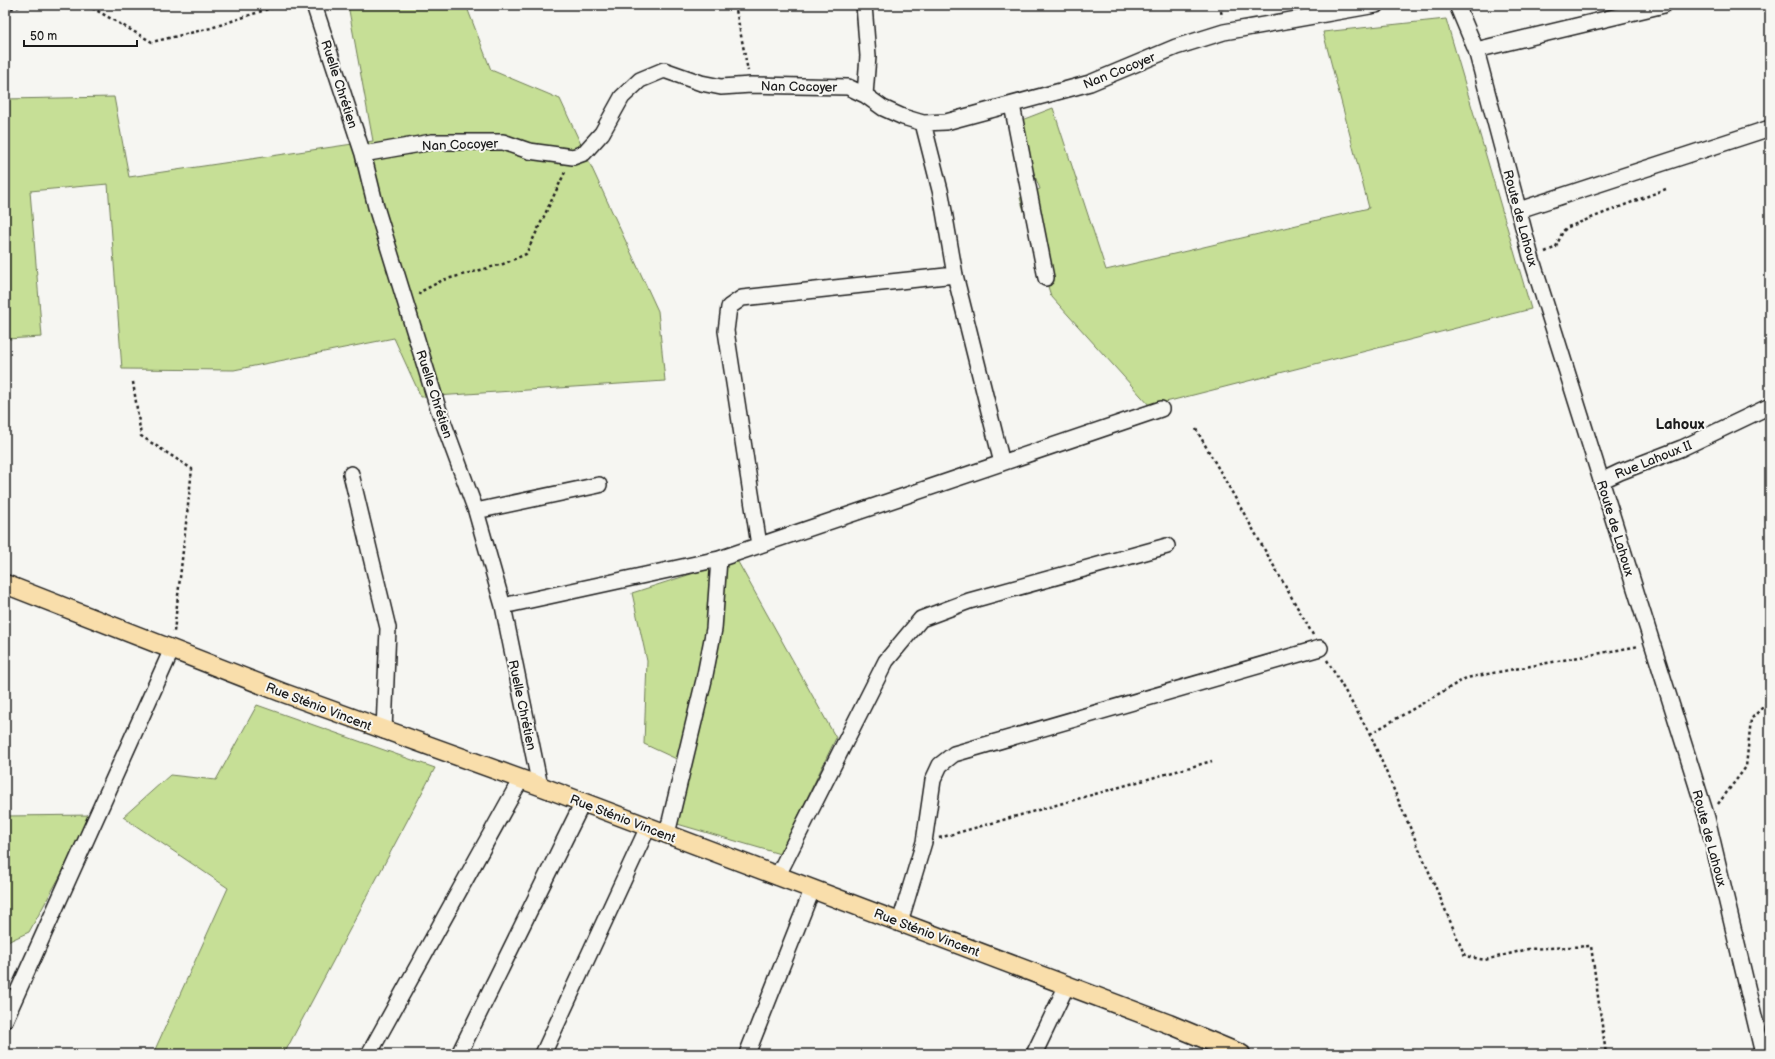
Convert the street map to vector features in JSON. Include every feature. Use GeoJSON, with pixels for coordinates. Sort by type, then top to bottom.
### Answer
{"type":"FeatureCollection","features":[{"type":"Feature","properties":{"kind":"main road","name":"Rue Sténio Vincent"},"geometry":{"type":"LineString","coordinates":[[5,584],[384,731],[583,802],[1169,1024],[1241,1054]]}},
{"type":"Feature","properties":{"kind":"street","name":"Ruelle Chrétien"},"geometry":{"type":"LineString","coordinates":[[314,5],[363,154],[376,206],[438,408],[476,511],[503,606],[540,786]]}},
{"type":"Feature","properties":{"kind":"street"},"geometry":{"type":"LineString","coordinates":[[864,5],[868,56],[864,95]]}},
{"type":"Feature","properties":{"kind":"street","name":"Nan Cocoyer"},"geometry":{"type":"LineString","coordinates":[[363,154],[432,142],[503,142],[529,151],[573,157],[584,153],[602,133],[622,97],[640,80],[664,70],[701,83],[721,87],[751,85],[848,87],[864,95],[883,108],[903,117],[923,123],[946,122],[1090,83],[1176,47],[1224,32],[1376,5]]}},
{"type":"Feature","properties":{"kind":"street","name":"Route de Lahoux"},"geometry":{"type":"LineString","coordinates":[[1457,5],[1476,50],[1531,257],[1706,818],[1763,1054]]}},
{"type":"Feature","properties":{"kind":"street"},"geometry":{"type":"LineString","coordinates":[[1476,50],[1664,5]]}},
{"type":"Feature","properties":{"kind":"street"},"geometry":{"type":"LineString","coordinates":[[1012,104],[1046,278]]}},
{"type":"Feature","properties":{"kind":"street"},"geometry":{"type":"LineString","coordinates":[[923,123],[941,194],[955,274],[1002,463]]}},
{"type":"Feature","properties":{"kind":"street"},"geometry":{"type":"LineString","coordinates":[[1519,210],[1770,128]]}},
{"type":"Feature","properties":{"kind":"street"},"geometry":{"type":"LineString","coordinates":[[759,545],[726,331],[729,307],[742,298],[955,274]]}},
{"type":"Feature","properties":{"kind":"street","name":"Rue Lahoux II"},"geometry":{"type":"LineString","coordinates":[[1601,481],[1682,448],[1770,406]]}},
{"type":"Feature","properties":{"kind":"street"},"geometry":{"type":"LineString","coordinates":[[503,606],[718,559],[1160,409]]}},
{"type":"Feature","properties":{"kind":"street"},"geometry":{"type":"LineString","coordinates":[[351,474],[388,628],[384,731]]}},
{"type":"Feature","properties":{"kind":"street"},"geometry":{"type":"LineString","coordinates":[[476,511],[599,486]]}},
{"type":"Feature","properties":{"kind":"street"},"geometry":{"type":"LineString","coordinates":[[777,876],[886,661],[921,619],[969,601],[1168,546]]}},
{"type":"Feature","properties":{"kind":"street"},"geometry":{"type":"LineString","coordinates":[[667,834],[707,665],[714,629],[718,559]]}},
{"type":"Feature","properties":{"kind":"street"},"geometry":{"type":"LineString","coordinates":[[900,922],[924,842],[933,780],[940,765],[954,754],[1320,648]]}},
{"type":"Feature","properties":{"kind":"street"},"geometry":{"type":"LineString","coordinates":[[5,1020],[172,649]]}},
{"type":"Feature","properties":{"kind":"street"},"geometry":{"type":"LineString","coordinates":[[369,1054],[521,779]]}},
{"type":"Feature","properties":{"kind":"street"},"geometry":{"type":"LineString","coordinates":[[459,1054],[583,802]]}},
{"type":"Feature","properties":{"kind":"street"},"geometry":{"type":"LineString","coordinates":[[543,1054],[648,827]]}},
{"type":"Feature","properties":{"kind":"street"},"geometry":{"type":"LineString","coordinates":[[747,1054],[812,890]]}},
{"type":"Feature","properties":{"kind":"street"},"geometry":{"type":"LineString","coordinates":[[1034,1054],[1067,985]]}},
{"type":"Feature","properties":{"kind":"path"},"geometry":{"type":"LineString","coordinates":[[5,10],[26,5]]}},
{"type":"Feature","properties":{"kind":"path"},"geometry":{"type":"LineString","coordinates":[[87,5],[152,42],[211,28],[280,5]]}},
{"type":"Feature","properties":{"kind":"path"},"geometry":{"type":"LineString","coordinates":[[735,5],[751,85]]}},
{"type":"Feature","properties":{"kind":"path"},"geometry":{"type":"LineString","coordinates":[[409,313],[420,292],[443,280],[503,264],[526,254],[573,157]]}},
{"type":"Feature","properties":{"kind":"path"},"geometry":{"type":"LineString","coordinates":[[1531,257],[1552,250],[1556,247],[1563,230],[1568,227],[1666,189]]}},
{"type":"Feature","properties":{"kind":"path"},"geometry":{"type":"LineString","coordinates":[[133,382],[142,436],[192,469],[172,649]]}},
{"type":"Feature","properties":{"kind":"path"},"geometry":{"type":"LineString","coordinates":[[1196,429],[1370,734],[1465,956],[1485,960],[1528,949],[1591,946],[1606,1054]]}},
{"type":"Feature","properties":{"kind":"path"},"geometry":{"type":"LineString","coordinates":[[1370,734],[1466,678],[1652,644]]}},
{"type":"Feature","properties":{"kind":"path"},"geometry":{"type":"LineString","coordinates":[[1706,818],[1746,767],[1751,719],[1770,700]]}},
{"type":"Feature","properties":{"kind":"path"},"geometry":{"type":"LineString","coordinates":[[924,842],[1212,761]]}},
{"type":"Feature","properties":{"kind":"green space"},"geometry":{"type":"Polygon","coordinates":[[[348,5],[466,5],[491,70],[560,99],[658,311],[665,381],[421,397],[394,338],[234,370],[122,369],[108,184],[30,191],[42,337],[6,339],[5,408],[5,99],[114,97],[129,177],[373,141],[348,5]]]}},
{"type":"Feature","properties":{"kind":"green space"},"geometry":{"type":"Polygon","coordinates":[[[1446,19],[1531,309],[1150,406],[1051,296],[1020,198],[1040,189],[1014,123],[1053,108],[1106,270],[1369,208],[1323,32],[1446,19]]]}},
{"type":"Feature","properties":{"kind":"green space"},"geometry":{"type":"Polygon","coordinates":[[[738,562],[836,738],[780,854],[667,821],[683,762],[644,744],[647,661],[632,593],[713,567],[738,562]]]}},
{"type":"Feature","properties":{"kind":"green space"},"geometry":{"type":"Polygon","coordinates":[[[257,705],[435,768],[284,1054],[153,1054],[228,888],[123,817],[170,775],[216,780],[257,705]]]}},
{"type":"Feature","properties":{"kind":"green space"},"geometry":{"type":"Polygon","coordinates":[[[94,815],[29,932],[5,943],[5,816],[94,815]]]}},
{"type":"Feature","properties":{"kind":"district","name":"Lahoux"},"geometry":{"type":"Point","coordinates":[1680,424]}}]}
